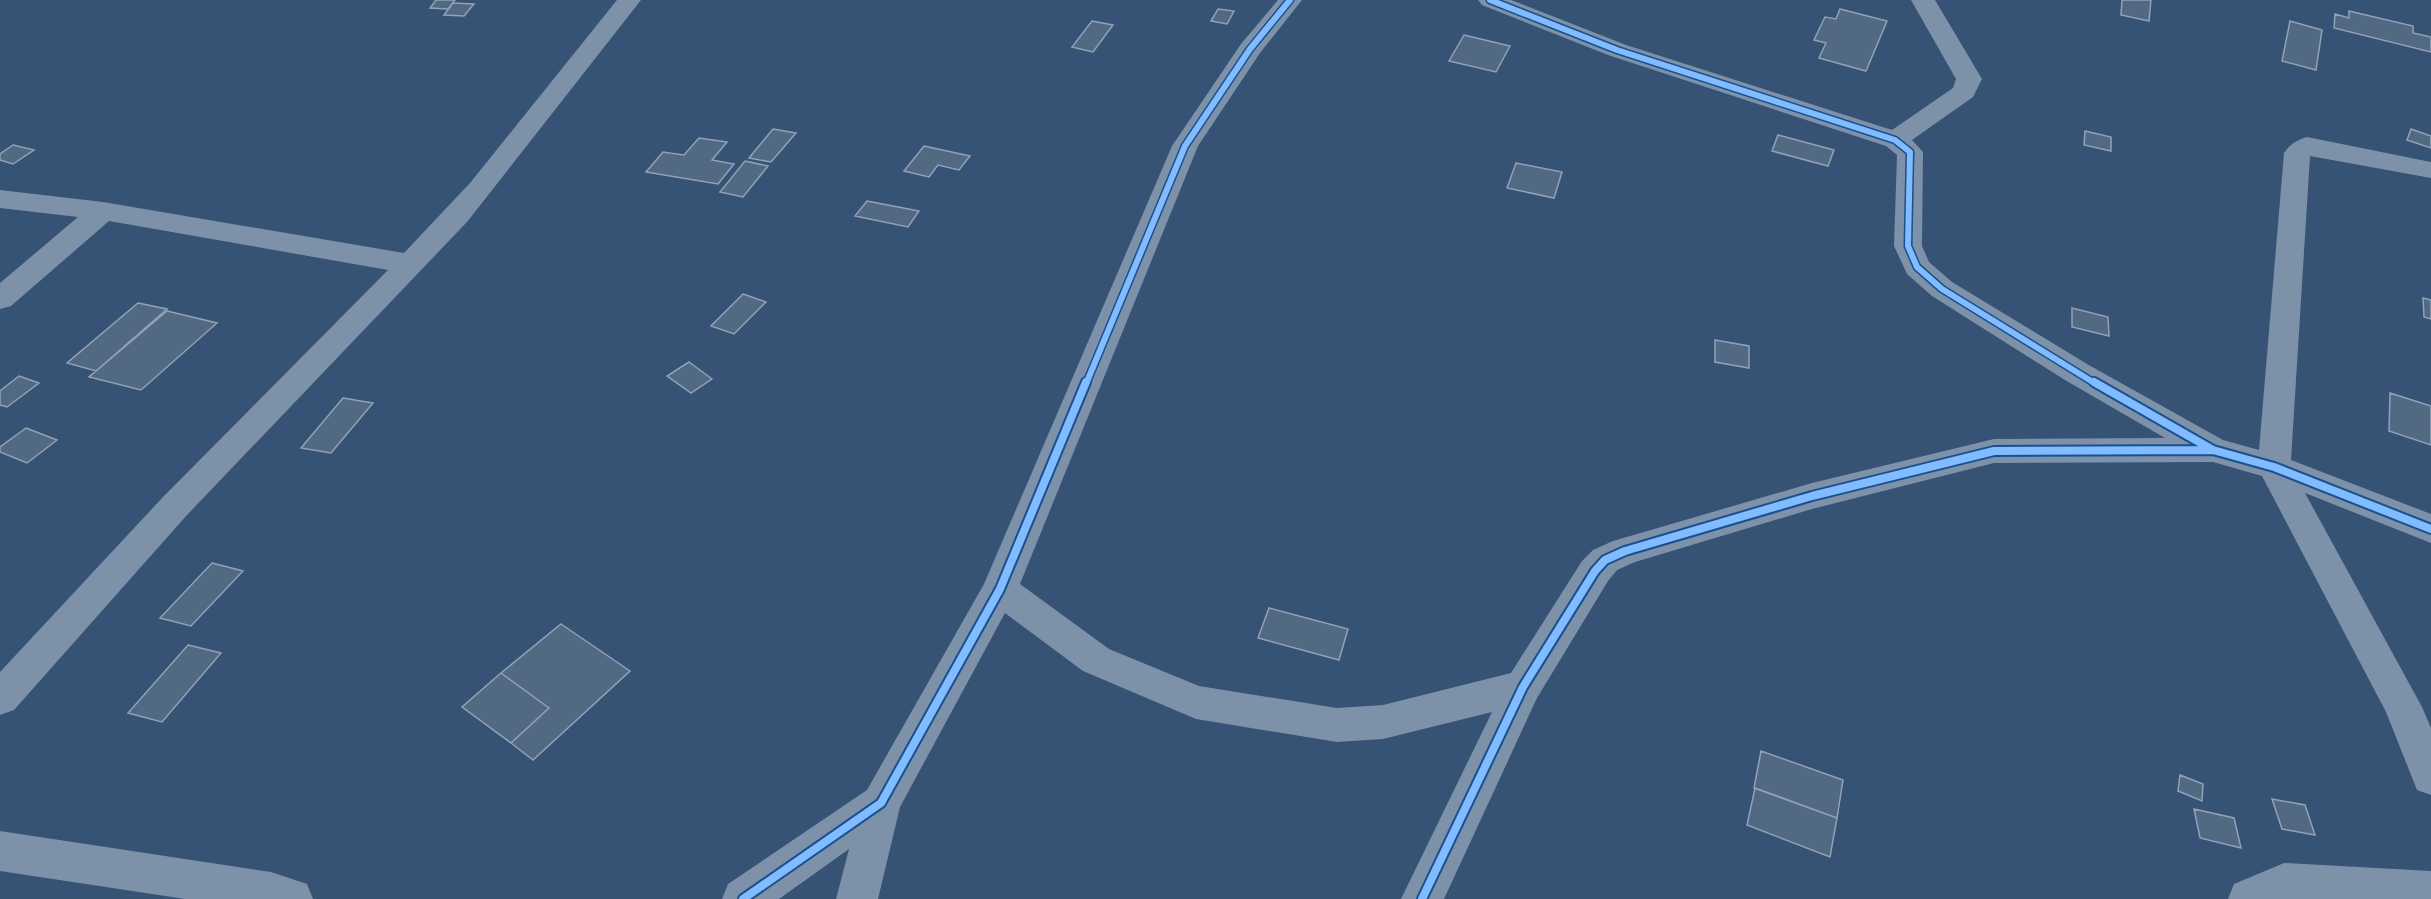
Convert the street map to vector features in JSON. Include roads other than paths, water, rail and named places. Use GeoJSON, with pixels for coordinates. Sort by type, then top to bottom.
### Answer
{"type":"FeatureCollection","features":[{"type":"Feature","properties":{"kind":"street"},"geometry":{"type":"LineString","coordinates":[[0,698],[175,506],[410,264],[496,170],[568,75],[629,0]]}},
{"type":"Feature","properties":{"kind":"street"},"geometry":{"type":"LineString","coordinates":[[857,899],[881,803],[1000,589],[1185,146],[1250,49],[1290,0]]}},
{"type":"Feature","properties":{"kind":"street"},"geometry":{"type":"LineString","coordinates":[[1490,0],[1617,50],[1895,140],[1910,152],[1908,246],[1917,267],[1942,289],[2067,366],[2213,450]]}},
{"type":"Feature","properties":{"kind":"street"},"geometry":{"type":"LineString","coordinates":[[1895,140],[1964,92],[1969,79],[1923,0]]}},
{"type":"Feature","properties":{"kind":"street"},"geometry":{"type":"LineString","coordinates":[[2431,170],[2327,147],[2307,145],[2297,153],[2274,466],[2403,707],[2431,777]]}},
{"type":"Feature","properties":{"kind":"street"},"geometry":{"type":"LineString","coordinates":[[0,199],[103,211],[410,264]]}},
{"type":"Feature","properties":{"kind":"street"},"geometry":{"type":"LineString","coordinates":[[0,299],[103,211]]}},
{"type":"Feature","properties":{"kind":"street"},"geometry":{"type":"LineString","coordinates":[[1422,899],[1522,687],[1595,572],[1605,560],[1625,551],[1812,496],[1994,451],[2213,450],[2274,466],[2431,529]]}},
{"type":"Feature","properties":{"kind":"street"},"geometry":{"type":"LineString","coordinates":[[1000,589],[1096,660],[1196,702],[1337,725],[1383,722],[1522,687]]}},
{"type":"Feature","properties":{"kind":"street"},"geometry":{"type":"LineString","coordinates":[[743,899],[881,803]]}},
{"type":"Feature","properties":{"kind":"street"},"geometry":{"type":"LineString","coordinates":[[0,851],[89,863],[271,893],[292,899]]}},
{"type":"Feature","properties":{"kind":"street"},"geometry":{"type":"LineString","coordinates":[[2249,899],[2284,883],[2431,892]]}}]}
